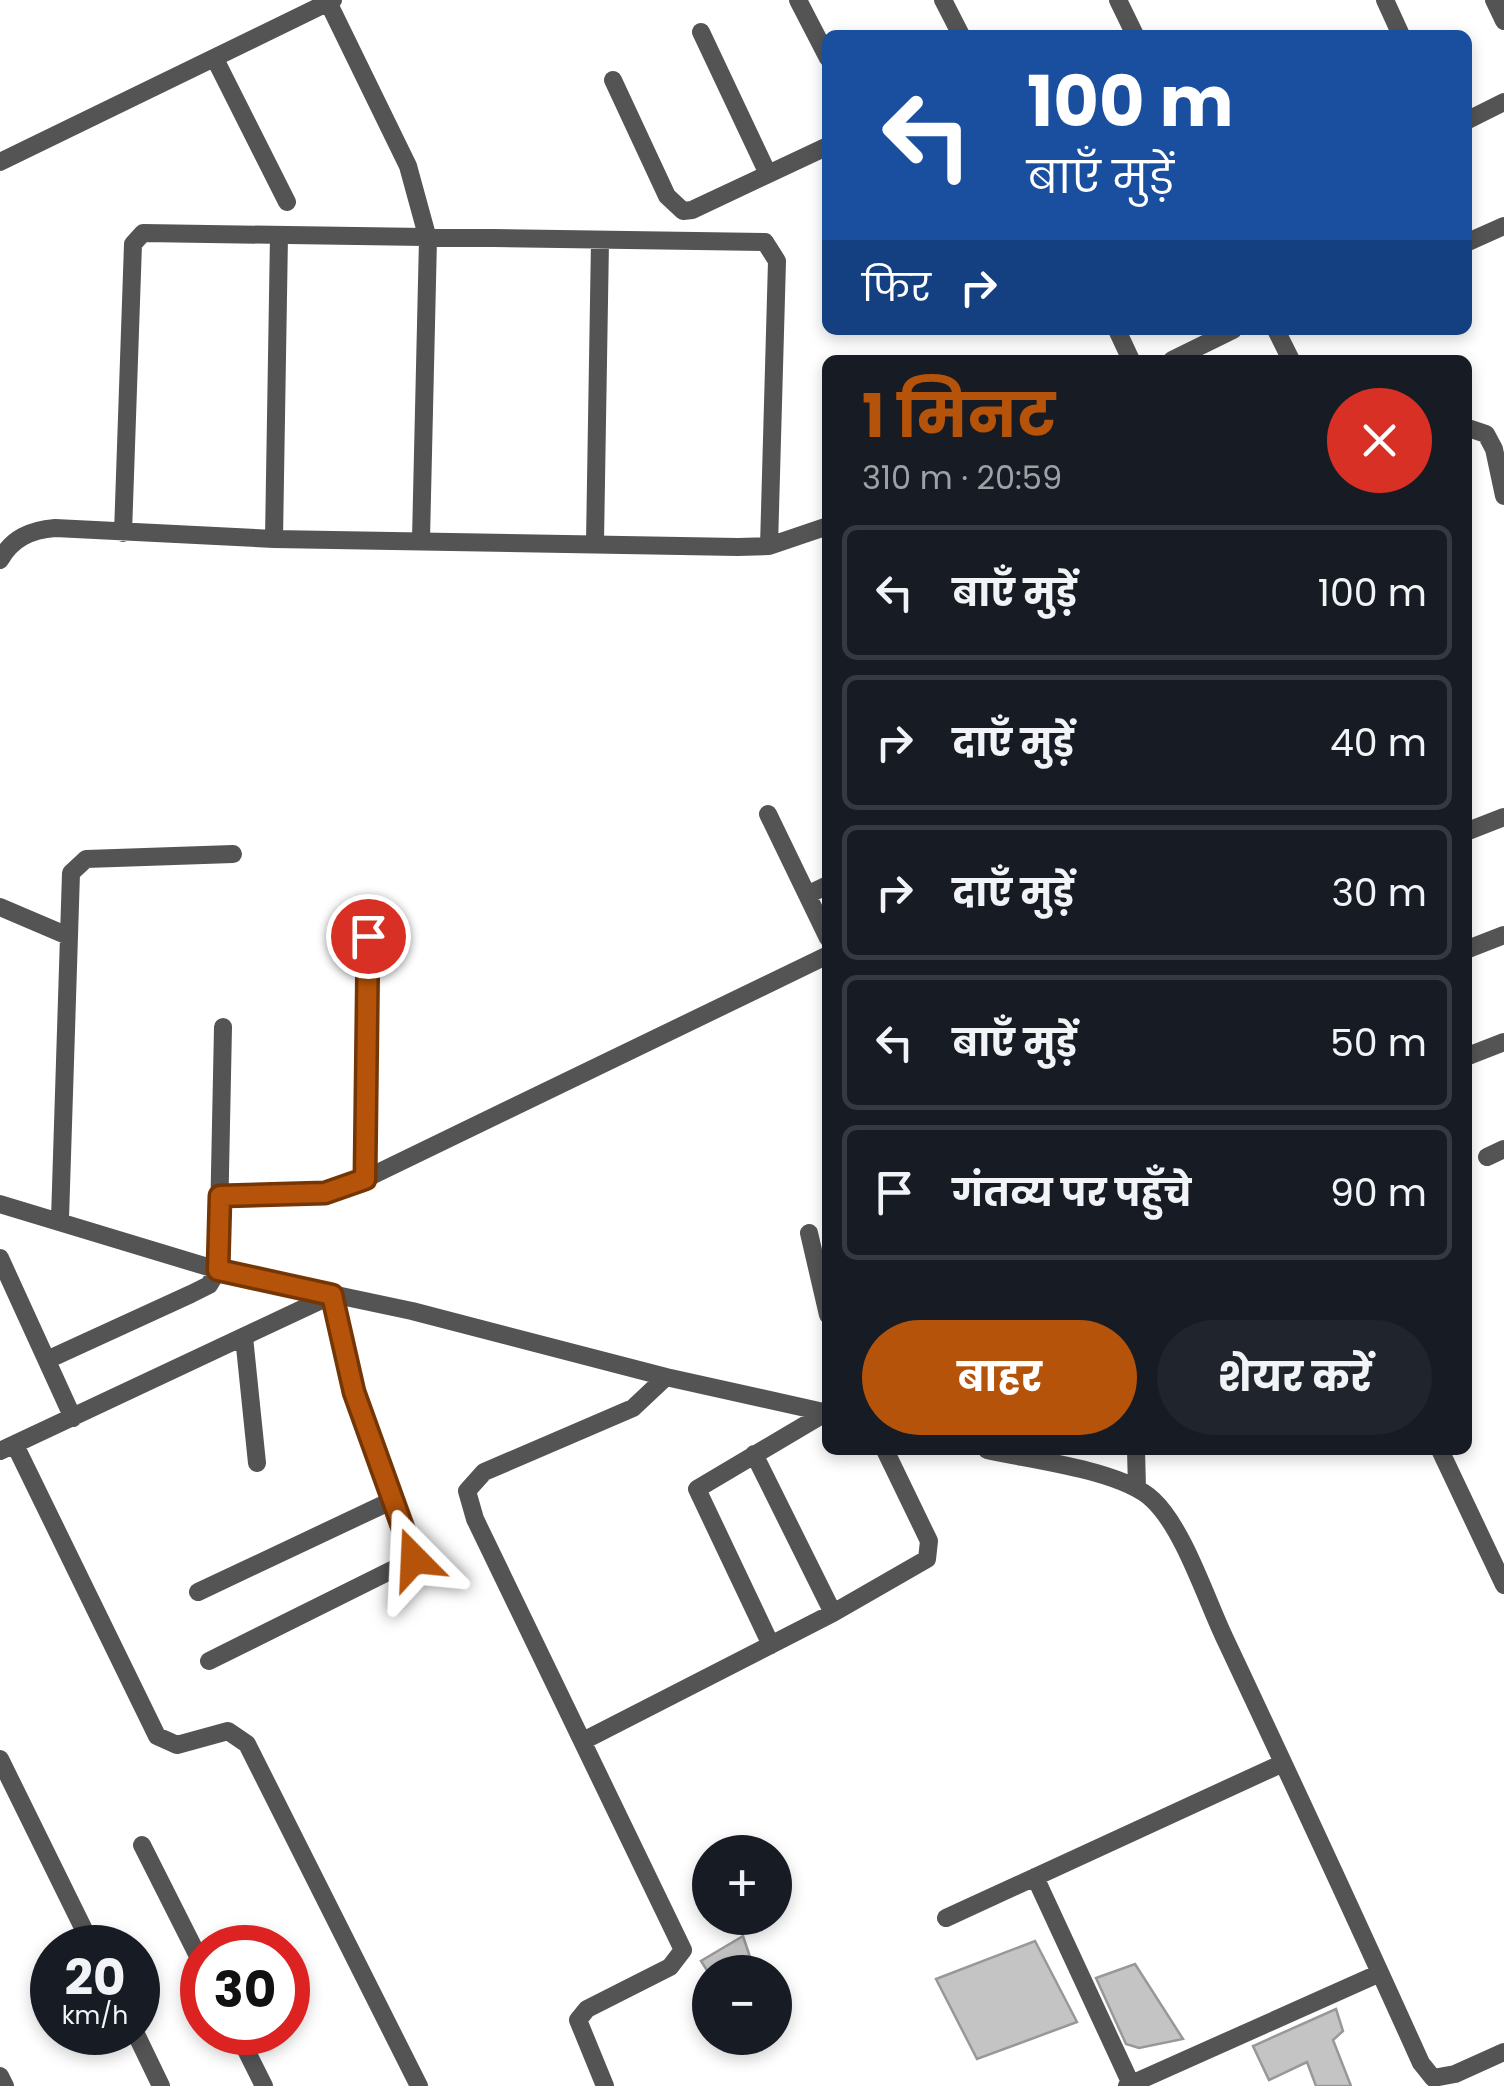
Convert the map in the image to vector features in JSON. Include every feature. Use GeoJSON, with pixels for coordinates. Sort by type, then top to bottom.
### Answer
{"type":"FeatureCollection","features":[{"type":"Feature","properties":{"kind":"street"},"geometry":{"type":"LineString","coordinates":[[798,0],[822,46]]}},
{"type":"Feature","properties":{"kind":"street"},"geometry":{"type":"LineString","coordinates":[[944,0],[959,30]]}},
{"type":"Feature","properties":{"kind":"street"},"geometry":{"type":"LineString","coordinates":[[1118,0],[1133,30]]}},
{"type":"Feature","properties":{"kind":"street"},"geometry":{"type":"LineString","coordinates":[[1385,0],[1399,30]]}},
{"type":"Feature","properties":{"kind":"street"},"geometry":{"type":"LineString","coordinates":[[1494,0],[1504,21]]}},
{"type":"Feature","properties":{"kind":"street"},"geometry":{"type":"LineString","coordinates":[[0,162],[330,1],[408,166],[428,238],[421,539]]}},
{"type":"Feature","properties":{"kind":"street"},"geometry":{"type":"LineString","coordinates":[[701,32],[768,174]]}},
{"type":"Feature","properties":{"kind":"street"},"geometry":{"type":"LineString","coordinates":[[215,59],[287,202]]}},
{"type":"Feature","properties":{"kind":"street"},"geometry":{"type":"LineString","coordinates":[[613,80],[674,206],[692,210],[822,149]]}},
{"type":"Feature","properties":{"kind":"street"},"geometry":{"type":"LineString","coordinates":[[1472,118],[1504,102]]}},
{"type":"Feature","properties":{"kind":"street"},"geometry":{"type":"LineString","coordinates":[[1472,240],[1504,226]]}},
{"type":"Feature","properties":{"kind":"street"},"geometry":{"type":"LineString","coordinates":[[123,534],[132,244],[152,231],[766,242],[776,252],[769,546]]}},
{"type":"Feature","properties":{"kind":"street"},"geometry":{"type":"LineString","coordinates":[[274,540],[280,236]]}},
{"type":"Feature","properties":{"kind":"street"},"geometry":{"type":"LineString","coordinates":[[594,542],[600,240]]}},
{"type":"Feature","properties":{"kind":"street"},"geometry":{"type":"LineString","coordinates":[[1182,355],[1223,335]]}},
{"type":"Feature","properties":{"kind":"street"},"geometry":{"type":"LineString","coordinates":[[1472,429],[1486,434],[1494,449],[1504,496]]}},
{"type":"Feature","properties":{"kind":"street"},"geometry":{"type":"LineString","coordinates":[[0,560],[19,538],[35,530],[274,540],[769,546],[822,528]]}},
{"type":"Feature","properties":{"kind":"street"},"geometry":{"type":"LineString","coordinates":[[768,814],[822,926]]}},
{"type":"Feature","properties":{"kind":"street"},"geometry":{"type":"LineString","coordinates":[[1472,829],[1504,817]]}},
{"type":"Feature","properties":{"kind":"street"},"geometry":{"type":"LineString","coordinates":[[60,1219],[71,873],[86,859],[234,854]]}},
{"type":"Feature","properties":{"kind":"street"},"geometry":{"type":"LineString","coordinates":[[807,895],[822,888]]}},
{"type":"Feature","properties":{"kind":"street"},"geometry":{"type":"LineString","coordinates":[[0,906],[68,936]]}},
{"type":"Feature","properties":{"kind":"street"},"geometry":{"type":"LineString","coordinates":[[1472,947],[1504,935]]}},
{"type":"Feature","properties":{"kind":"street"},"geometry":{"type":"LineString","coordinates":[[365,1179],[368,936]]}},
{"type":"Feature","properties":{"kind":"street"},"geometry":{"type":"LineString","coordinates":[[220,1196],[325,1193],[365,1179],[822,958]]}},
{"type":"Feature","properties":{"kind":"street"},"geometry":{"type":"LineString","coordinates":[[47,1360],[210,1284],[218,1270],[223,1027]]}},
{"type":"Feature","properties":{"kind":"street"},"geometry":{"type":"LineString","coordinates":[[1472,1054],[1504,1042]]}},
{"type":"Feature","properties":{"kind":"street"},"geometry":{"type":"LineString","coordinates":[[0,1204],[60,1219],[218,1270],[822,1411]]}},
{"type":"Feature","properties":{"kind":"street"},"geometry":{"type":"LineString","coordinates":[[809,1234],[822,1289]]}},
{"type":"Feature","properties":{"kind":"street"},"geometry":{"type":"LineString","coordinates":[[0,1258],[72,1418]]}},
{"type":"Feature","properties":{"kind":"street"},"geometry":{"type":"LineString","coordinates":[[332,1295],[8,1448],[157,1736],[177,1745],[228,1731],[247,1744],[419,2086]]}},
{"type":"Feature","properties":{"kind":"street"},"geometry":{"type":"LineString","coordinates":[[209,1660],[408,1566],[414,1559],[414,1549],[391,1501],[354,1392],[332,1295]]}},
{"type":"Feature","properties":{"kind":"street"},"geometry":{"type":"LineString","coordinates":[[244,1337],[257,1463]]}},
{"type":"Feature","properties":{"kind":"street"},"geometry":{"type":"LineString","coordinates":[[605,2086],[578,2020],[587,2009],[670,1967],[683,1950],[476,1519],[467,1491],[484,1472],[633,1408],[666,1377]]}},
{"type":"Feature","properties":{"kind":"street"},"geometry":{"type":"LineString","coordinates":[[771,1645],[697,1494],[700,1484],[822,1415]]}},
{"type":"Feature","properties":{"kind":"street"},"geometry":{"type":"LineString","coordinates":[[754,1454],[833,1613]]}},
{"type":"Feature","properties":{"kind":"street"},"geometry":{"type":"LineString","coordinates":[[585,1740],[919,1566],[931,1551],[886,1455]]}},
{"type":"Feature","properties":{"kind":"street"},"geometry":{"type":"LineString","coordinates":[[1007,1455],[1136,1488],[1154,1500],[1169,1521],[1283,1762],[1420,2063],[1435,2082],[1504,2052]]}},
{"type":"Feature","properties":{"kind":"street"},"geometry":{"type":"LineString","coordinates":[[1136,1455],[1136,1488]]}},
{"type":"Feature","properties":{"kind":"street"},"geometry":{"type":"LineString","coordinates":[[1442,1455],[1504,1585]]}},
{"type":"Feature","properties":{"kind":"street"},"geometry":{"type":"LineString","coordinates":[[198,1592],[391,1501]]}},
{"type":"Feature","properties":{"kind":"street"},"geometry":{"type":"LineString","coordinates":[[0,1759],[82,1925]]}},
{"type":"Feature","properties":{"kind":"street"},"geometry":{"type":"LineString","coordinates":[[946,1918],[1283,1762]]}},
{"type":"Feature","properties":{"kind":"street"},"geometry":{"type":"LineString","coordinates":[[142,1845],[182,1925]]}},
{"type":"Feature","properties":{"kind":"street"},"geometry":{"type":"LineString","coordinates":[[1035,1877],[1129,2085],[1380,1973]]}},
{"type":"Feature","properties":{"kind":"street"},"geometry":{"type":"LineString","coordinates":[[146,2055],[161,2086]]}},
{"type":"Feature","properties":{"kind":"street"},"geometry":{"type":"LineString","coordinates":[[248,2055],[264,2086]]}},
{"type":"Feature","properties":{"kind":"building"},"geometry":{"type":"Polygon","coordinates":[[[743,1936],[749,1955],[711,1955],[743,1936]]]}},
{"type":"Feature","properties":{"kind":"building"},"geometry":{"type":"Polygon","coordinates":[[[1035,1941],[1077,2022],[977,2059],[936,1979],[1035,1941]]]}},
{"type":"Feature","properties":{"kind":"building"},"geometry":{"type":"Polygon","coordinates":[[[1135,1964],[1183,2039],[1139,2048],[1126,2044],[1096,1978],[1135,1964]]]}},
{"type":"Feature","properties":{"kind":"building"},"geometry":{"type":"Polygon","coordinates":[[[1336,2009],[1343,2031],[1333,2040],[1351,2086],[1316,2086],[1307,2062],[1269,2080],[1253,2046],[1336,2009]]]}},
{"type":"Feature","properties":{"kind":"route"},"geometry":{"type":"LineString","coordinates":[[368,936],[365,1179],[325,1193],[220,1196],[218,1270],[332,1295],[354,1392],[391,1501],[414,1549],[414,1559]]}}]}
